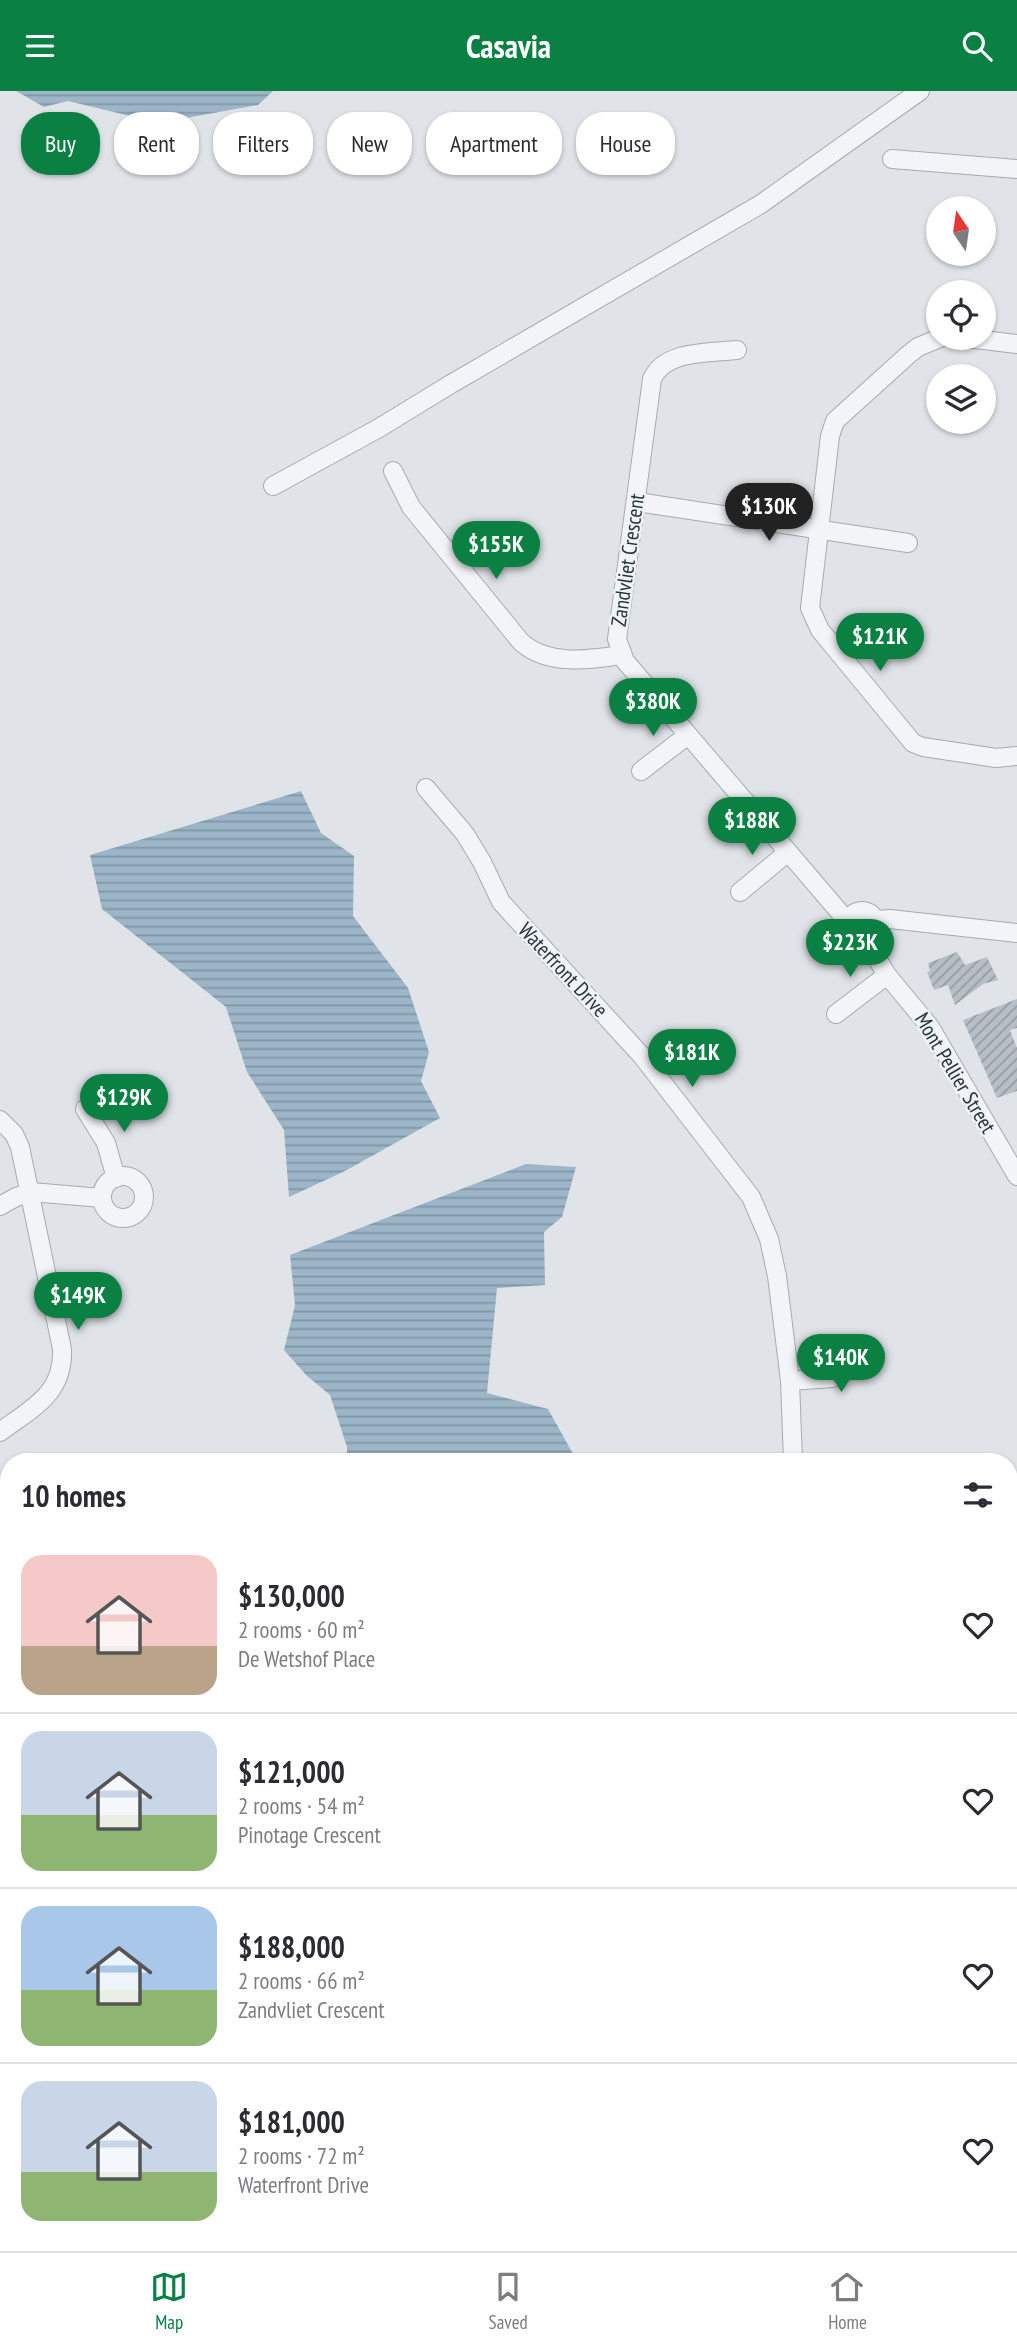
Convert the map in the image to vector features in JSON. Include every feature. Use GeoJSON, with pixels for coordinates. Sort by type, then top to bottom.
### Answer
{"type":"FeatureCollection","features":[{"type":"Feature","properties":{"kind":"street"},"geometry":{"type":"LineString","coordinates":[[273,486],[379,428],[451,383],[761,204],[920,91]]}},
{"type":"Feature","properties":{"kind":"street"},"geometry":{"type":"LineString","coordinates":[[892,159],[1017,169]]}},
{"type":"Feature","properties":{"kind":"street"},"geometry":{"type":"LineString","coordinates":[[996,341],[1017,344]]}},
{"type":"Feature","properties":{"kind":"street"},"geometry":{"type":"LineString","coordinates":[[926,344],[908,355],[835,422],[830,436],[818,531],[810,599],[812,615],[820,631],[909,739],[923,747],[996,758],[1017,756]]}},
{"type":"Feature","properties":{"kind":"street","name":"Zandvliet Crescent"},"geometry":{"type":"LineString","coordinates":[[737,350],[682,356],[670,360],[655,372],[649,390],[637,502],[617,639],[621,655],[848,922]]}},
{"type":"Feature","properties":{"kind":"street"},"geometry":{"type":"LineString","coordinates":[[393,471],[411,507],[530,650],[569,659],[621,655]]}},
{"type":"Feature","properties":{"kind":"street"},"geometry":{"type":"LineString","coordinates":[[637,502],[908,543]]}},
{"type":"Feature","properties":{"kind":"street"},"geometry":{"type":"LineString","coordinates":[[640,771],[688,735]]}},
{"type":"Feature","properties":{"kind":"street","name":"Waterfront Drive"},"geometry":{"type":"LineString","coordinates":[[426,788],[466,834],[500,902],[642,1056],[751,1197],[765,1226],[774,1254],[790,1381],[793,1453]]}},
{"type":"Feature","properties":{"kind":"street"},"geometry":{"type":"LineString","coordinates":[[740,892],[788,852]]}},
{"type":"Feature","properties":{"kind":"street"},"geometry":{"type":"LineString","coordinates":[[861,910],[872,914],[876,919],[874,933],[865,939],[856,938],[851,935],[848,922],[850,916],[861,910]]}},
{"type":"Feature","properties":{"kind":"street"},"geometry":{"type":"LineString","coordinates":[[876,919],[1017,933]]}},
{"type":"Feature","properties":{"kind":"street","name":"Mont Pellier Street"},"geometry":{"type":"LineString","coordinates":[[865,939],[887,975],[930,1027],[1017,1176]]}},
{"type":"Feature","properties":{"kind":"street"},"geometry":{"type":"LineString","coordinates":[[836,1014],[887,975]]}},
{"type":"Feature","properties":{"kind":"street"},"geometry":{"type":"LineString","coordinates":[[85,1109],[106,1143],[116,1178]]}},
{"type":"Feature","properties":{"kind":"street"},"geometry":{"type":"LineString","coordinates":[[0,1120],[14,1134],[20,1147],[63,1364],[57,1382],[46,1398],[0,1432]]}},
{"type":"Feature","properties":{"kind":"street"},"geometry":{"type":"LineString","coordinates":[[125,1177],[134,1180],[141,1187],[144,1196],[137,1213],[119,1218],[104,1207],[102,1198],[103,1190],[116,1178],[125,1177]]}},
{"type":"Feature","properties":{"kind":"street"},"geometry":{"type":"LineString","coordinates":[[0,1206],[31,1192],[102,1198]]}},
{"type":"Feature","properties":{"kind":"street"},"geometry":{"type":"LineString","coordinates":[[790,1381],[832,1378],[869,1348]]}},
{"type":"Feature","properties":{"kind":"water"},"geometry":{"type":"Polygon","coordinates":[[[16,91],[273,91],[258,105],[199,116],[199,112],[114,112],[68,101],[44,107],[16,91]]]}},
{"type":"Feature","properties":{"kind":"water"},"geometry":{"type":"Polygon","coordinates":[[[301,791],[321,833],[354,856],[353,916],[408,988],[429,1052],[421,1081],[440,1118],[345,1171],[289,1197],[284,1130],[247,1072],[226,1007],[102,909],[90,855],[301,791]]]}},
{"type":"Feature","properties":{"kind":"water"},"geometry":{"type":"Polygon","coordinates":[[[526,1164],[576,1167],[562,1217],[544,1232],[545,1285],[497,1288],[487,1393],[548,1409],[573,1453],[347,1453],[330,1395],[306,1375],[284,1350],[295,1305],[290,1255],[526,1164]]]}},
{"type":"Feature","properties":{"kind":"building"},"geometry":{"type":"Polygon","coordinates":[[[957,952],[965,965],[987,957],[998,980],[983,984],[955,1005],[948,985],[934,990],[927,972],[930,971],[928,963],[957,952]]]}},
{"type":"Feature","properties":{"kind":"building"},"geometry":{"type":"Polygon","coordinates":[[[1017,999],[1017,1028],[1010,1030],[1017,1048],[1017,1091],[997,1098],[963,1020],[1017,999]]]}}]}
